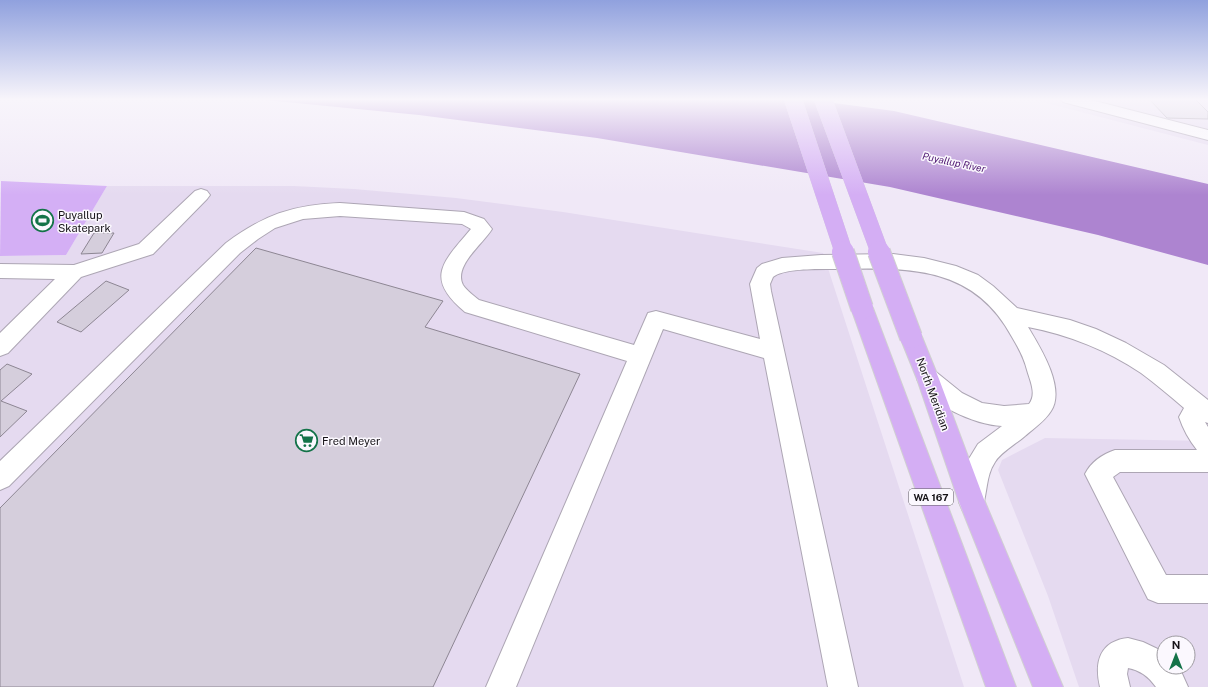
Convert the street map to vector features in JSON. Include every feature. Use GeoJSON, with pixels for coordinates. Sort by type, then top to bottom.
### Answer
{"type":"FeatureCollection","features":[{"type":"Feature","properties":{"kind":"main road","name":"WA 167"},"geometry":{"type":"LineString","coordinates":[[804,131],[862,308],[1001,687]]}},
{"type":"Feature","properties":{"kind":"main road","name":"North Meridian"},"geometry":{"type":"LineString","coordinates":[[835,131],[928,379],[972,502],[1048,687]]}},
{"type":"Feature","properties":{"kind":"lane"},"geometry":{"type":"LineString","coordinates":[[1193,131],[1208,135]]}},
{"type":"Feature","properties":{"kind":"lane"},"geometry":{"type":"LineString","coordinates":[[0,271],[74,272],[146,249],[201,195]]}},
{"type":"Feature","properties":{"kind":"lane"},"geometry":{"type":"LineString","coordinates":[[0,478],[242,240],[270,223],[303,212],[339,209],[464,218],[477,223],[482,229],[455,262],[450,274],[453,288],[462,299],[472,306],[640,356]]}},
{"type":"Feature","properties":{"kind":"lane"},"geometry":{"type":"LineString","coordinates":[[843,687],[760,284],[762,277],[769,269],[782,265],[821,262],[885,261],[924,265],[949,271],[971,280],[986,291],[1011,315],[1037,364],[1045,394],[1043,404],[1035,414],[987,452],[976,470],[972,502]]}},
{"type":"Feature","properties":{"kind":"lane"},"geometry":{"type":"LineString","coordinates":[[3,341],[74,272]]}},
{"type":"Feature","properties":{"kind":"lane"},"geometry":{"type":"LineString","coordinates":[[1011,315],[1046,322],[1087,335],[1148,366],[1172,383],[1203,410],[1191,417],[1199,435],[1208,445]]}},
{"type":"Feature","properties":{"kind":"lane"},"geometry":{"type":"LineString","coordinates":[[500,687],[656,319],[774,352]]}},
{"type":"Feature","properties":{"kind":"lane"},"geometry":{"type":"LineString","coordinates":[[928,379],[945,394],[969,409],[983,414],[1004,416],[1035,414]]}},
{"type":"Feature","properties":{"kind":"lane"},"geometry":{"type":"LineString","coordinates":[[1208,461],[1115,461],[1098,474],[1158,589],[1208,588]]}},
{"type":"Feature","properties":{"kind":"lane"},"geometry":{"type":"LineString","coordinates":[[1115,687],[1112,672],[1113,661],[1118,655],[1134,653],[1146,658],[1157,666],[1168,677],[1173,687]]}},
{"type":"Feature","properties":{"kind":"shaded area"},"geometry":{"type":"Polygon","coordinates":[[[1154,131],[1208,131],[1208,145],[1154,131]]]}},
{"type":"Feature","properties":{"kind":"shaded area","name":"Puyallup Skatepark"},"geometry":{"type":"Polygon","coordinates":[[[1,181],[107,186],[66,255],[0,256],[1,181]]]}},
{"type":"Feature","properties":{"kind":"shaded area"},"geometry":{"type":"Polygon","coordinates":[[[107,186],[294,186],[354,189],[456,198],[563,212],[823,253],[964,687],[0,687],[0,256],[66,255],[107,186]]]}},
{"type":"Feature","properties":{"kind":"shaded area"},"geometry":{"type":"Polygon","coordinates":[[[1045,438],[1208,441],[1208,687],[1079,687],[1048,596],[998,470],[1002,460],[1045,438]]]}},
{"type":"Feature","properties":{"kind":"water","name":"Puyallup River"},"geometry":{"type":"Polygon","coordinates":[[[543,131],[980,131],[1208,184],[1208,265],[1098,235],[890,187],[597,138],[543,131]]]}},
{"type":"Feature","properties":{"kind":"building"},"geometry":{"type":"Polygon","coordinates":[[[94,233],[114,233],[102,253],[81,254],[94,233]]]}},
{"type":"Feature","properties":{"kind":"building","name":"Fred Meyer"},"geometry":{"type":"Polygon","coordinates":[[[256,248],[443,301],[425,327],[580,374],[433,687],[0,687],[0,508],[256,248]]]}},
{"type":"Feature","properties":{"kind":"building"},"geometry":{"type":"Polygon","coordinates":[[[106,281],[129,290],[81,332],[57,322],[106,281]]]}},
{"type":"Feature","properties":{"kind":"building"},"geometry":{"type":"Polygon","coordinates":[[[7,364],[32,374],[1,401],[27,411],[0,437],[0,370],[7,364]]]}},
{"type":"Feature","properties":{"kind":"place","name":"Puyallup Skatepark"},"geometry":{"type":"Point","coordinates":[43,221]}},
{"type":"Feature","properties":{"kind":"place","name":"Fred Meyer"},"geometry":{"type":"Point","coordinates":[307,441]}}]}
